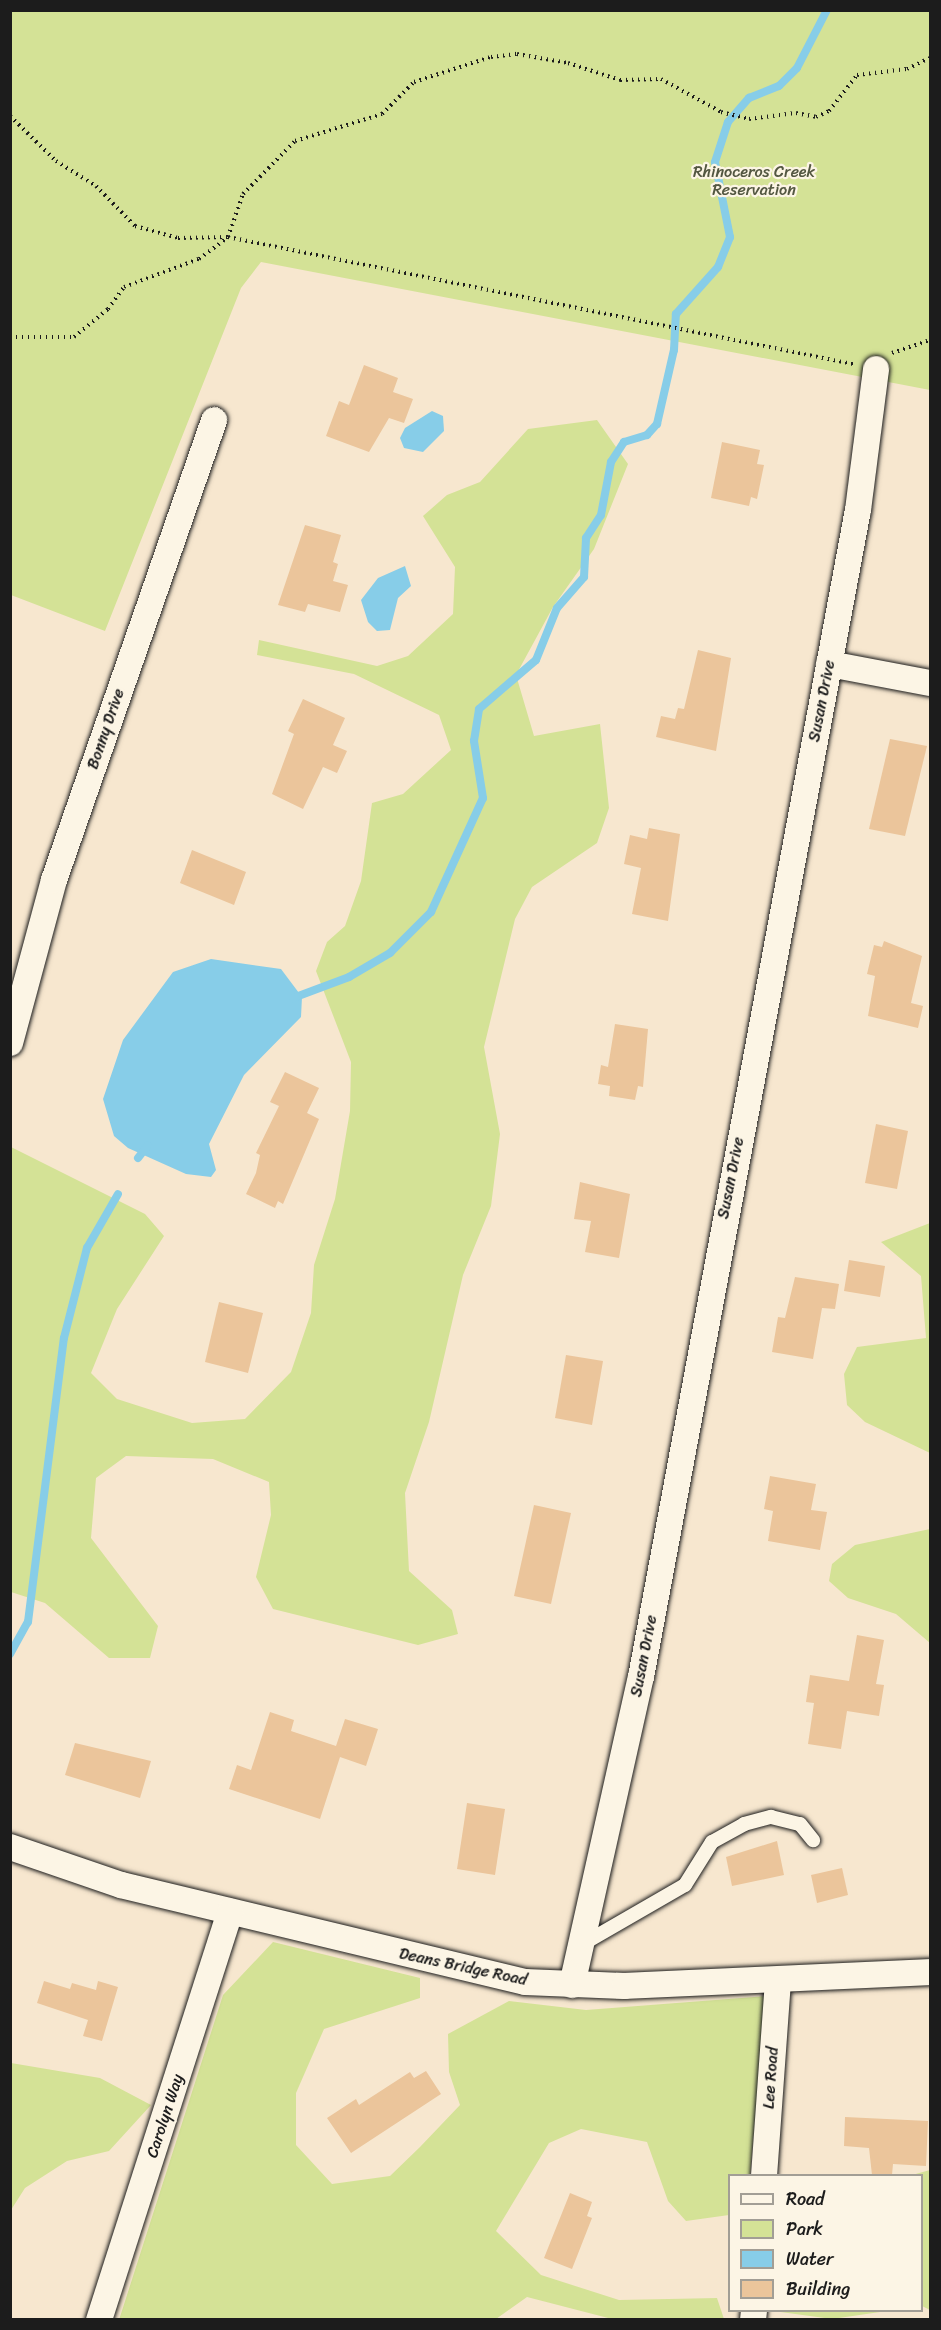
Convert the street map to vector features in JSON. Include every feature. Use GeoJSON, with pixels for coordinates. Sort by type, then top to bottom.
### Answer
{"type":"FeatureCollection","features":[{"type":"Feature","properties":{"kind":"street","name":"Susan Drive"},"geometry":{"type":"LineString","coordinates":[[572,1985],[641,1677],[829,664],[876,369]]}},
{"type":"Feature","properties":{"kind":"street","name":"Bonny Drive"},"geometry":{"type":"LineString","coordinates":[[10,1043],[54,880],[214,420]]}},
{"type":"Feature","properties":{"kind":"street"},"geometry":{"type":"LineString","coordinates":[[829,664],[930,683]]}},
{"type":"Feature","properties":{"kind":"street","name":"Deans Bridge Road"},"geometry":{"type":"LineString","coordinates":[[10,1847],[121,1884],[480,1974],[572,1985],[778,1980],[930,1972]]}},
{"type":"Feature","properties":{"kind":"street","name":"Carolyn Way"},"geometry":{"type":"LineString","coordinates":[[99,2319],[230,1912]]}},
{"type":"Feature","properties":{"kind":"street","name":"Lee Road"},"geometry":{"type":"LineString","coordinates":[[764,2174],[778,1980]]}},
{"type":"Feature","properties":{"kind":"lane"},"geometry":{"type":"LineString","coordinates":[[581,1945],[685,1885],[712,1842],[744,1824],[771,1817],[800,1824],[813,1840]]}},
{"type":"Feature","properties":{"kind":"path"},"geometry":{"type":"LineString","coordinates":[[10,337],[74,337],[108,309],[124,287],[199,259],[228,237],[243,194],[295,141],[382,114],[414,82],[491,57],[517,54],[568,63],[620,80],[661,79],[721,112],[749,118],[796,113],[816,117],[829,111],[857,75],[907,69],[930,58]]}},
{"type":"Feature","properties":{"kind":"path"},"geometry":{"type":"LineString","coordinates":[[10,116],[56,161],[96,186],[135,226],[178,238],[228,237],[876,369],[887,355],[930,340]]}},
{"type":"Feature","properties":{"kind":"green space","name":"Rhinoceros Creek Reservation"},"geometry":{"type":"Polygon","coordinates":[[[11,11],[930,11],[930,390],[261,262],[241,288],[105,631],[11,595],[11,11]]]}},
{"type":"Feature","properties":{"kind":"green space"},"geometry":{"type":"Polygon","coordinates":[[[597,420],[628,464],[594,549],[553,607],[516,675],[534,736],[600,724],[609,808],[597,843],[532,887],[515,919],[484,1047],[500,1134],[491,1206],[463,1275],[429,1422],[405,1493],[409,1571],[452,1610],[458,1634],[418,1645],[273,1609],[256,1577],[271,1515],[269,1482],[213,1459],[126,1456],[96,1478],[91,1538],[158,1626],[150,1658],[109,1658],[45,1603],[11,1592],[11,1147],[145,1214],[164,1236],[117,1309],[91,1373],[117,1399],[192,1423],[245,1419],[291,1372],[311,1313],[314,1265],[335,1199],[350,1111],[351,1062],[316,971],[327,942],[345,926],[361,881],[372,803],[403,794],[451,750],[439,715],[354,674],[257,655],[259,640],[377,666],[408,656],[453,614],[455,567],[423,516],[447,495],[480,482],[528,429],[597,420]]]}},
{"type":"Feature","properties":{"kind":"green space"},"geometry":{"type":"Polygon","coordinates":[[[930,1223],[930,1453],[865,1422],[847,1405],[844,1374],[857,1347],[926,1338],[921,1276],[881,1242],[930,1223]]]}},
{"type":"Feature","properties":{"kind":"green space"},"geometry":{"type":"Polygon","coordinates":[[[930,1529],[930,1643],[896,1614],[848,1598],[829,1581],[832,1564],[855,1545],[930,1529]]]}},
{"type":"Feature","properties":{"kind":"green space"},"geometry":{"type":"Polygon","coordinates":[[[273,1942],[420,1978],[420,1998],[324,2029],[296,2093],[296,2145],[332,2184],[390,2176],[420,2147],[460,2105],[449,2072],[448,2034],[509,2001],[586,2010],[766,1996],[750,2174],[728,2174],[728,2215],[686,2221],[668,2201],[647,2142],[581,2129],[549,2143],[496,2231],[541,2275],[619,2300],[717,2298],[724,2319],[612,2319],[527,2297],[496,2319],[119,2320],[223,1995],[273,1942]]]}},
{"type":"Feature","properties":{"kind":"green space"},"geometry":{"type":"Polygon","coordinates":[[[11,2063],[100,2078],[151,2105],[109,2151],[67,2161],[25,2188],[11,2210],[11,2063]]]}},
{"type":"Feature","properties":{"kind":"green space"},"geometry":{"type":"Polygon","coordinates":[[[930,2170],[930,2310],[923,2306],[923,2174],[916,2174],[930,2170]]]}},
{"type":"Feature","properties":{"kind":"green space"},"geometry":{"type":"Polygon","coordinates":[[[781,2312],[880,2312],[832,2319],[781,2312]]]}},
{"type":"Feature","properties":{"kind":"water"},"geometry":{"type":"Polygon","coordinates":[[[432,411],[443,416],[444,431],[423,452],[404,448],[400,438],[405,428],[432,411]]]}},
{"type":"Feature","properties":{"kind":"water"},"geometry":{"type":"Polygon","coordinates":[[[405,566],[411,586],[398,598],[390,630],[377,631],[368,622],[361,600],[378,578],[405,566]]]}},
{"type":"Feature","properties":{"kind":"water"},"geometry":{"type":"Polygon","coordinates":[[[211,959],[281,969],[302,997],[301,1017],[244,1075],[209,1144],[216,1170],[211,1177],[186,1174],[128,1148],[114,1136],[103,1099],[123,1040],[173,972],[211,959]]]}},
{"type":"Feature","properties":{"kind":"building"},"geometry":{"type":"Polygon","coordinates":[[[364,365],[398,378],[393,392],[413,399],[404,423],[389,418],[369,452],[326,436],[339,401],[349,405],[364,365]]]}},
{"type":"Feature","properties":{"kind":"building"},"geometry":{"type":"Polygon","coordinates":[[[722,442],[760,450],[757,464],[764,465],[757,499],[751,497],[749,506],[711,498],[722,442]]]}},
{"type":"Feature","properties":{"kind":"building"},"geometry":{"type":"Polygon","coordinates":[[[305,525],[341,535],[333,562],[338,564],[333,581],[348,585],[340,612],[308,604],[305,612],[278,605],[305,525]]]}},
{"type":"Feature","properties":{"kind":"building"},"geometry":{"type":"Polygon","coordinates":[[[698,650],[731,658],[716,751],[656,737],[661,716],[675,719],[678,708],[684,709],[698,650]]]}},
{"type":"Feature","properties":{"kind":"building"},"geometry":{"type":"Polygon","coordinates":[[[303,699],[345,718],[333,745],[347,751],[337,773],[323,767],[303,809],[272,794],[294,734],[288,731],[303,699]]]}},
{"type":"Feature","properties":{"kind":"building"},"geometry":{"type":"Polygon","coordinates":[[[890,739],[927,746],[905,836],[869,829],[890,739]]]}},
{"type":"Feature","properties":{"kind":"building"},"geometry":{"type":"Polygon","coordinates":[[[649,828],[680,834],[668,921],[632,914],[641,868],[624,864],[630,835],[647,839],[649,828]]]}},
{"type":"Feature","properties":{"kind":"building"},"geometry":{"type":"Polygon","coordinates":[[[192,850],[246,872],[234,905],[180,883],[192,850]]]}},
{"type":"Feature","properties":{"kind":"building"},"geometry":{"type":"Polygon","coordinates":[[[884,941],[922,956],[911,1003],[923,1006],[918,1028],[868,1016],[875,976],[867,974],[874,945],[882,947],[884,941]]]}},
{"type":"Feature","properties":{"kind":"building"},"geometry":{"type":"Polygon","coordinates":[[[615,1024],[648,1029],[643,1087],[638,1086],[635,1100],[609,1096],[610,1086],[598,1084],[601,1065],[608,1067],[615,1024]]]}},
{"type":"Feature","properties":{"kind":"building"},"geometry":{"type":"Polygon","coordinates":[[[285,1072],[319,1088],[307,1113],[319,1119],[283,1204],[278,1201],[275,1208],[246,1194],[256,1173],[260,1155],[256,1153],[279,1106],[270,1102],[285,1072]]]}},
{"type":"Feature","properties":{"kind":"building"},"geometry":{"type":"Polygon","coordinates":[[[876,1124],[908,1131],[897,1189],[865,1183],[876,1124]]]}},
{"type":"Feature","properties":{"kind":"building"},"geometry":{"type":"Polygon","coordinates":[[[580,1182],[630,1194],[619,1258],[585,1252],[591,1221],[574,1219],[580,1182]]]}},
{"type":"Feature","properties":{"kind":"building"},"geometry":{"type":"Polygon","coordinates":[[[849,1260],[885,1266],[880,1297],[844,1291],[849,1260]]]}},
{"type":"Feature","properties":{"kind":"building"},"geometry":{"type":"Polygon","coordinates":[[[795,1277],[839,1284],[835,1309],[822,1308],[813,1359],[772,1352],[778,1317],[785,1318],[795,1277]]]}},
{"type":"Feature","properties":{"kind":"building"},"geometry":{"type":"Polygon","coordinates":[[[219,1302],[263,1313],[248,1373],[205,1362],[219,1302]]]}},
{"type":"Feature","properties":{"kind":"building"},"geometry":{"type":"Polygon","coordinates":[[[566,1355],[603,1361],[592,1425],[555,1418],[566,1355]]]}},
{"type":"Feature","properties":{"kind":"building"},"geometry":{"type":"Polygon","coordinates":[[[770,1476],[816,1484],[811,1510],[827,1512],[820,1550],[768,1541],[773,1511],[764,1509],[770,1476]]]}},
{"type":"Feature","properties":{"kind":"building"},"geometry":{"type":"Polygon","coordinates":[[[534,1505],[571,1513],[551,1604],[514,1596],[534,1505]]]}},
{"type":"Feature","properties":{"kind":"building"},"geometry":{"type":"Polygon","coordinates":[[[857,1635],[884,1640],[876,1684],[884,1685],[879,1716],[847,1711],[841,1749],[808,1744],[814,1703],[806,1702],[810,1675],[849,1681],[857,1635]]]}},
{"type":"Feature","properties":{"kind":"building"},"geometry":{"type":"Polygon","coordinates":[[[270,1712],[294,1720],[291,1731],[336,1746],[345,1719],[378,1729],[366,1766],[340,1757],[320,1819],[229,1789],[237,1765],[251,1770],[270,1712]]]}},
{"type":"Feature","properties":{"kind":"building"},"geometry":{"type":"Polygon","coordinates":[[[75,1743],[151,1761],[140,1798],[65,1775],[75,1743]]]}},
{"type":"Feature","properties":{"kind":"building"},"geometry":{"type":"Polygon","coordinates":[[[467,1803],[505,1809],[495,1875],[457,1869],[467,1803]]]}},
{"type":"Feature","properties":{"kind":"building"},"geometry":{"type":"Polygon","coordinates":[[[777,1841],[784,1875],[732,1886],[726,1857],[777,1841]]]}},
{"type":"Feature","properties":{"kind":"building"},"geometry":{"type":"Polygon","coordinates":[[[842,1868],[848,1895],[817,1903],[811,1875],[842,1868]]]}},
{"type":"Feature","properties":{"kind":"building"},"geometry":{"type":"Polygon","coordinates":[[[44,1981],[70,1989],[72,1983],[96,1990],[98,1981],[118,1987],[102,2041],[83,2036],[88,2020],[37,2003],[44,1981]]]}},
{"type":"Feature","properties":{"kind":"building"},"geometry":{"type":"Polygon","coordinates":[[[426,2071],[441,2094],[351,2153],[327,2118],[356,2099],[359,2105],[410,2072],[414,2078],[426,2071]]]}},
{"type":"Feature","properties":{"kind":"building"},"geometry":{"type":"Polygon","coordinates":[[[845,2117],[928,2121],[926,2166],[893,2164],[892,2174],[872,2174],[869,2148],[844,2146],[845,2117]]]}},
{"type":"Feature","properties":{"kind":"building"},"geometry":{"type":"Polygon","coordinates":[[[570,2193],[592,2202],[587,2216],[592,2218],[572,2269],[544,2258],[570,2193]]]}},
{"type":"Feature","properties":{"kind":"waterway"},"geometry":{"type":"LineString","coordinates":[[293,998],[349,977],[390,953],[431,912],[483,798],[474,741],[479,709],[536,660],[557,608],[584,577],[586,538],[601,515],[611,462],[624,442],[647,435],[657,424],[674,350],[676,314],[718,267],[730,237],[715,162],[728,122],[749,98],[779,86],[797,68],[827,10]]}},
{"type":"Feature","properties":{"kind":"waterway"},"geometry":{"type":"LineString","coordinates":[[138,1158],[148,1145]]}},
{"type":"Feature","properties":{"kind":"waterway"},"geometry":{"type":"LineString","coordinates":[[10,1654],[28,1622],[64,1338],[87,1248],[118,1194]]}}]}
